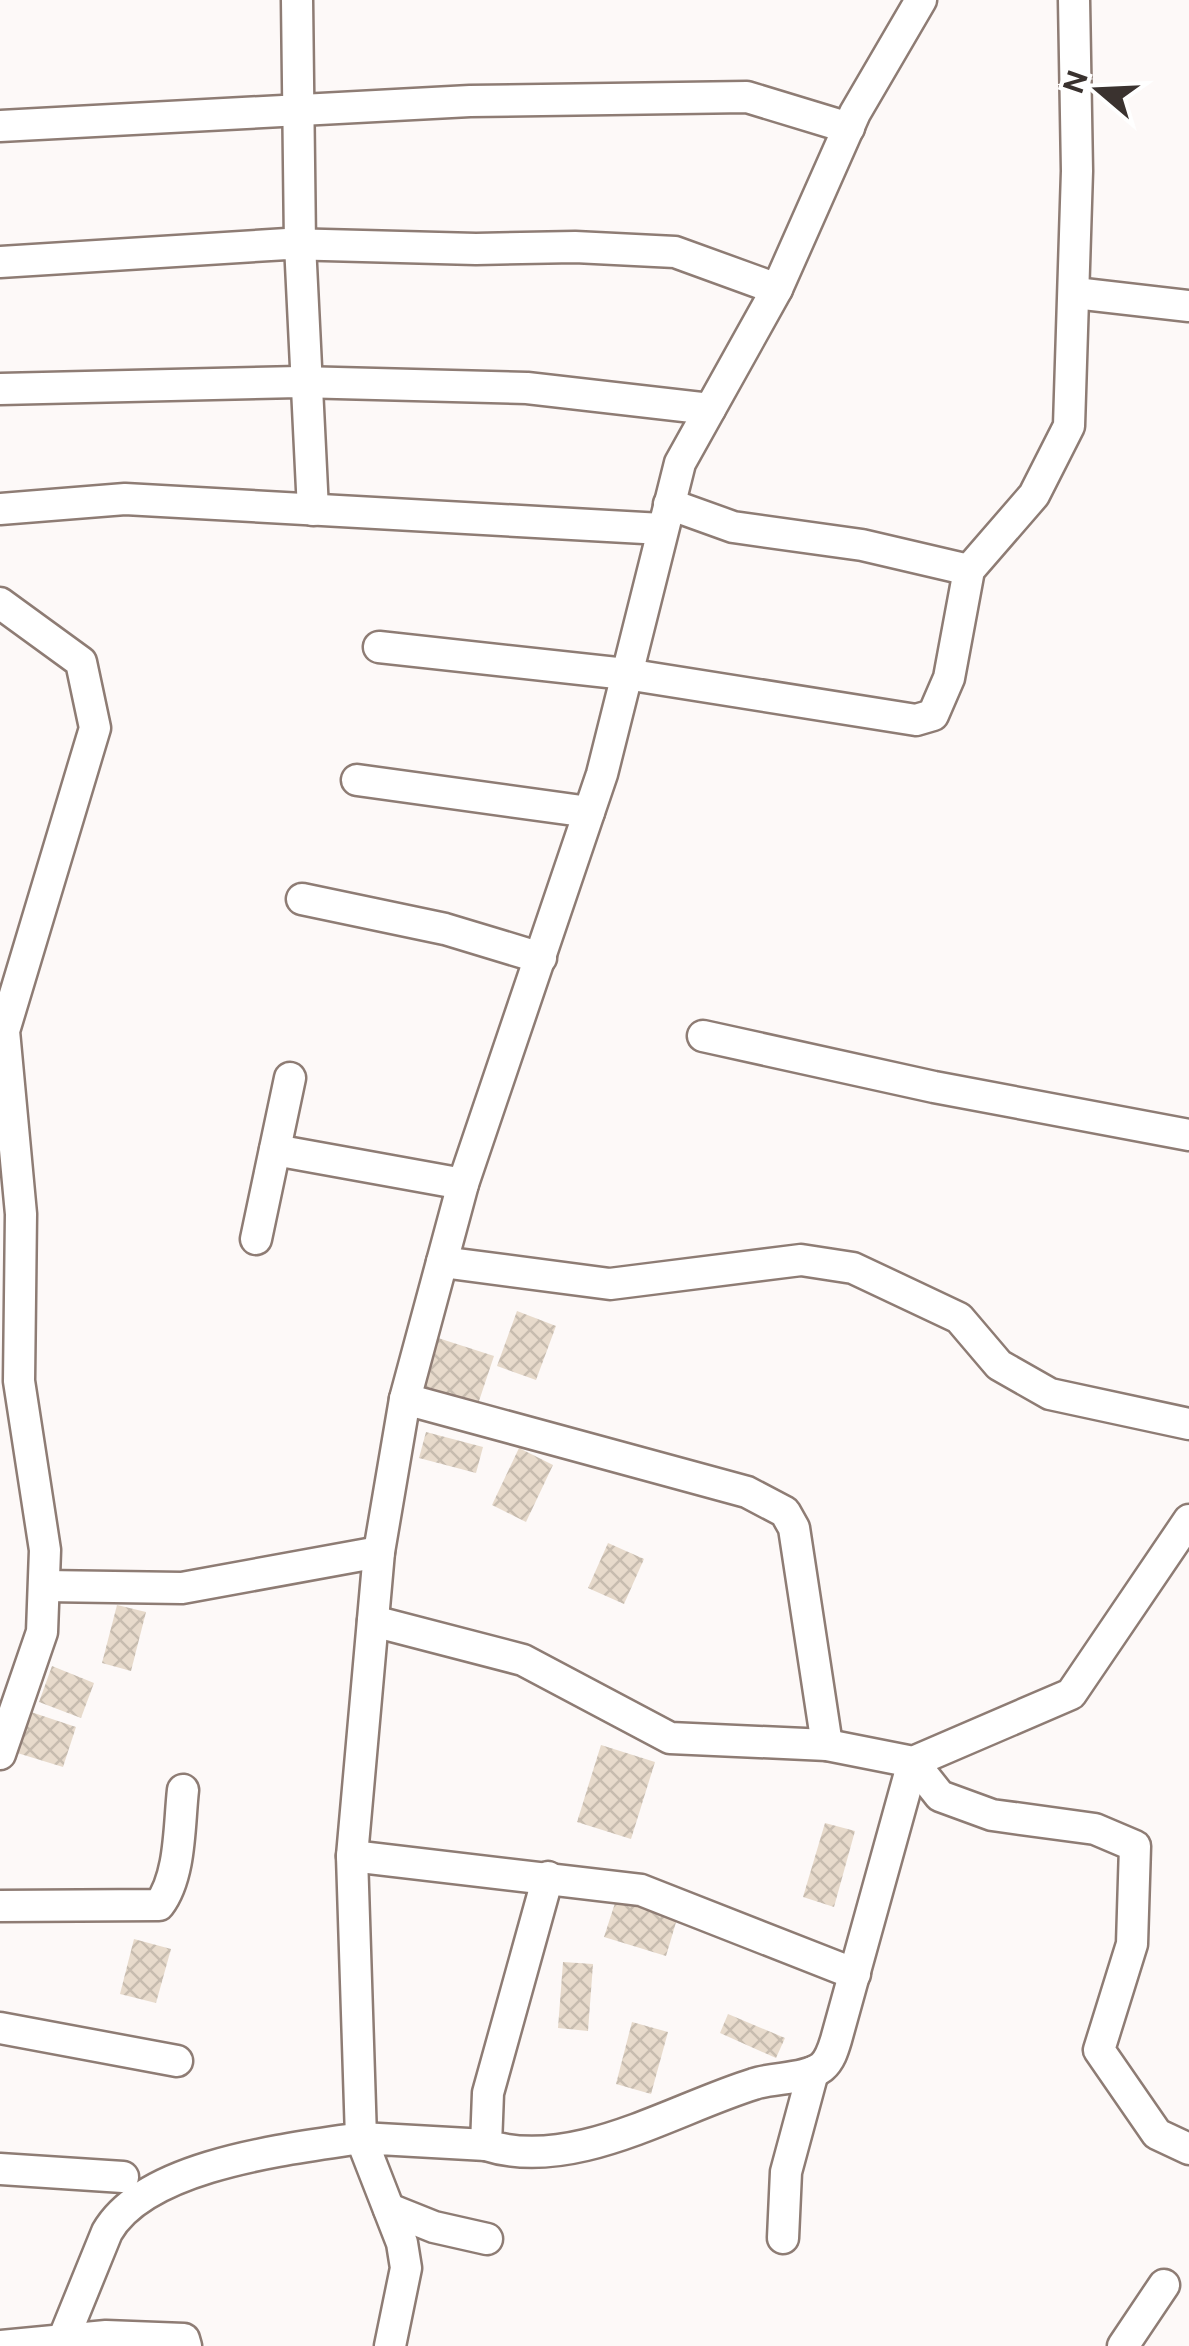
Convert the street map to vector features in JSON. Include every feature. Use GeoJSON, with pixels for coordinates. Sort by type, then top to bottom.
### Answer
{"type":"FeatureCollection","features":[{"type":"Feature","properties":{"kind":"street"},"geometry":{"type":"LineString","coordinates":[[297,0],[300,244],[313,510]]}},
{"type":"Feature","properties":{"kind":"street"},"geometry":{"type":"LineString","coordinates":[[379,647],[626,674],[916,720],[933,715],[943,697],[969,570],[1034,495],[1069,426],[1075,293],[1074,0]]}},
{"type":"Feature","properties":{"kind":"street"},"geometry":{"type":"LineString","coordinates":[[390,2346],[406,2268],[390,2210],[360,2138],[352,1856],[379,1552],[405,1399],[463,1184],[589,812],[680,464],[778,289],[849,128],[912,2]]}},
{"type":"Feature","properties":{"kind":"street"},"geometry":{"type":"LineString","coordinates":[[0,126],[470,102],[747,97],[849,128]]}},
{"type":"Feature","properties":{"kind":"street"},"geometry":{"type":"LineString","coordinates":[[0,262],[300,244],[476,250],[574,247],[676,252],[778,289]]}},
{"type":"Feature","properties":{"kind":"street"},"geometry":{"type":"LineString","coordinates":[[1075,293],[1189,306]]}},
{"type":"Feature","properties":{"kind":"street"},"geometry":{"type":"LineString","coordinates":[[0,389],[307,382],[527,388],[710,409]]}},
{"type":"Feature","properties":{"kind":"street"},"geometry":{"type":"LineString","coordinates":[[0,509],[125,500],[313,510],[665,516],[862,545],[969,570]]}},
{"type":"Feature","properties":{"kind":"street"},"geometry":{"type":"LineString","coordinates":[[0,603],[81,662],[95,728],[4,1030],[22,1214],[19,1381],[45,1550],[42,1632],[0,1754]]}},
{"type":"Feature","properties":{"kind":"street"},"geometry":{"type":"LineString","coordinates":[[357,780],[589,812]]}},
{"type":"Feature","properties":{"kind":"street"},"geometry":{"type":"LineString","coordinates":[[302,899],[444,929],[541,958]]}},
{"type":"Feature","properties":{"kind":"street"},"geometry":{"type":"LineString","coordinates":[[703,1036],[934,1087],[1189,1135]]}},
{"type":"Feature","properties":{"kind":"street"},"geometry":{"type":"LineString","coordinates":[[256,1240],[290,1078]]}},
{"type":"Feature","properties":{"kind":"street"},"geometry":{"type":"LineString","coordinates":[[275,1150],[463,1184]]}},
{"type":"Feature","properties":{"kind":"street"},"geometry":{"type":"LineString","coordinates":[[442,1262],[610,1284],[801,1260],[853,1268],[959,1318],[999,1365],[1050,1394],[1189,1424]]}},
{"type":"Feature","properties":{"kind":"street"},"geometry":{"type":"LineString","coordinates":[[405,1399],[747,1492],[785,1512],[794,1528],[827,1745]]}},
{"type":"Feature","properties":{"kind":"street"},"geometry":{"type":"LineString","coordinates":[[373,1621],[523,1660],[670,1738],[827,1745],[913,1762],[1070,1694],[1189,1520]]}},
{"type":"Feature","properties":{"kind":"street"},"geometry":{"type":"LineString","coordinates":[[44,1586],[182,1588],[379,1552]]}},
{"type":"Feature","properties":{"kind":"street"},"geometry":{"type":"LineString","coordinates":[[63,2340],[117,2215],[137,2199],[200,2170],[360,2138],[486,2145],[513,2154],[616,2138],[754,2084],[813,2072],[831,2056],[913,1762]]}},
{"type":"Feature","properties":{"kind":"street"},"geometry":{"type":"LineString","coordinates":[[913,1762],[940,1796],[992,1814],[1095,1829],[1135,1846],[1132,1944],[1099,2050],[1156,2134],[1189,2149]]}},
{"type":"Feature","properties":{"kind":"street"},"geometry":{"type":"LineString","coordinates":[[0,1906],[158,1905],[168,1893],[184,1790]]}},
{"type":"Feature","properties":{"kind":"street"},"geometry":{"type":"LineString","coordinates":[[352,1856],[548,1876],[641,1890],[854,1974]]}},
{"type":"Feature","properties":{"kind":"street"},"geometry":{"type":"LineString","coordinates":[[486,2145],[488,2093],[548,1876]]}},
{"type":"Feature","properties":{"kind":"street"},"geometry":{"type":"LineString","coordinates":[[0,2028],[177,2061]]}},
{"type":"Feature","properties":{"kind":"street"},"geometry":{"type":"LineString","coordinates":[[783,2238],[786,2172],[813,2072]]}},
{"type":"Feature","properties":{"kind":"street"},"geometry":{"type":"LineString","coordinates":[[0,2169],[123,2177]]}},
{"type":"Feature","properties":{"kind":"street"},"geometry":{"type":"LineString","coordinates":[[390,2210],[434,2227],[488,2239]]}},
{"type":"Feature","properties":{"kind":"street"},"geometry":{"type":"LineString","coordinates":[[1123,2346],[1164,2286]]}},
{"type":"Feature","properties":{"kind":"street"},"geometry":{"type":"LineString","coordinates":[[0,2346],[63,2340],[184,2338],[186,2346]]}},
{"type":"Feature","properties":{"kind":"building"},"geometry":{"type":"Polygon","coordinates":[[[517,1311],[556,1326],[536,1380],[497,1366],[517,1311]]]}},
{"type":"Feature","properties":{"kind":"building"},"geometry":{"type":"Polygon","coordinates":[[[435,1337],[494,1356],[477,1407],[418,1388],[435,1337]]]}},
{"type":"Feature","properties":{"kind":"building"},"geometry":{"type":"Polygon","coordinates":[[[426,1432],[483,1447],[476,1473],[419,1458],[426,1432]]]}},
{"type":"Feature","properties":{"kind":"building"},"geometry":{"type":"Polygon","coordinates":[[[519,1448],[553,1465],[526,1522],[492,1505],[519,1448]]]}},
{"type":"Feature","properties":{"kind":"building"},"geometry":{"type":"Polygon","coordinates":[[[608,1543],[644,1559],[624,1604],[588,1588],[608,1543]]]}},
{"type":"Feature","properties":{"kind":"building"},"geometry":{"type":"Polygon","coordinates":[[[117,1605],[146,1612],[131,1671],[102,1663],[117,1605]]]}},
{"type":"Feature","properties":{"kind":"building"},"geometry":{"type":"Polygon","coordinates":[[[52,1666],[94,1683],[81,1718],[39,1702],[52,1666]]]}},
{"type":"Feature","properties":{"kind":"building"},"geometry":{"type":"Polygon","coordinates":[[[28,1711],[76,1727],[63,1767],[14,1752],[28,1711]]]}},
{"type":"Feature","properties":{"kind":"building"},"geometry":{"type":"Polygon","coordinates":[[[601,1745],[655,1762],[631,1839],[577,1822],[601,1745]]]}},
{"type":"Feature","properties":{"kind":"building"},"geometry":{"type":"Polygon","coordinates":[[[825,1823],[855,1831],[834,1907],[803,1897],[825,1823]]]}},
{"type":"Feature","properties":{"kind":"building"},"geometry":{"type":"Polygon","coordinates":[[[616,1900],[677,1919],[666,1956],[604,1937],[616,1900]]]}},
{"type":"Feature","properties":{"kind":"building"},"geometry":{"type":"Polygon","coordinates":[[[134,1939],[171,1949],[156,2003],[120,1994],[134,1939]]]}},
{"type":"Feature","properties":{"kind":"building"},"geometry":{"type":"Polygon","coordinates":[[[563,1962],[593,1964],[588,2031],[558,2028],[563,1962]]]}},
{"type":"Feature","properties":{"kind":"building"},"geometry":{"type":"Polygon","coordinates":[[[728,2014],[785,2038],[776,2058],[720,2033],[728,2014]]]}},
{"type":"Feature","properties":{"kind":"building"},"geometry":{"type":"Polygon","coordinates":[[[632,2022],[668,2032],[651,2094],[616,2084],[632,2022]]]}}]}
